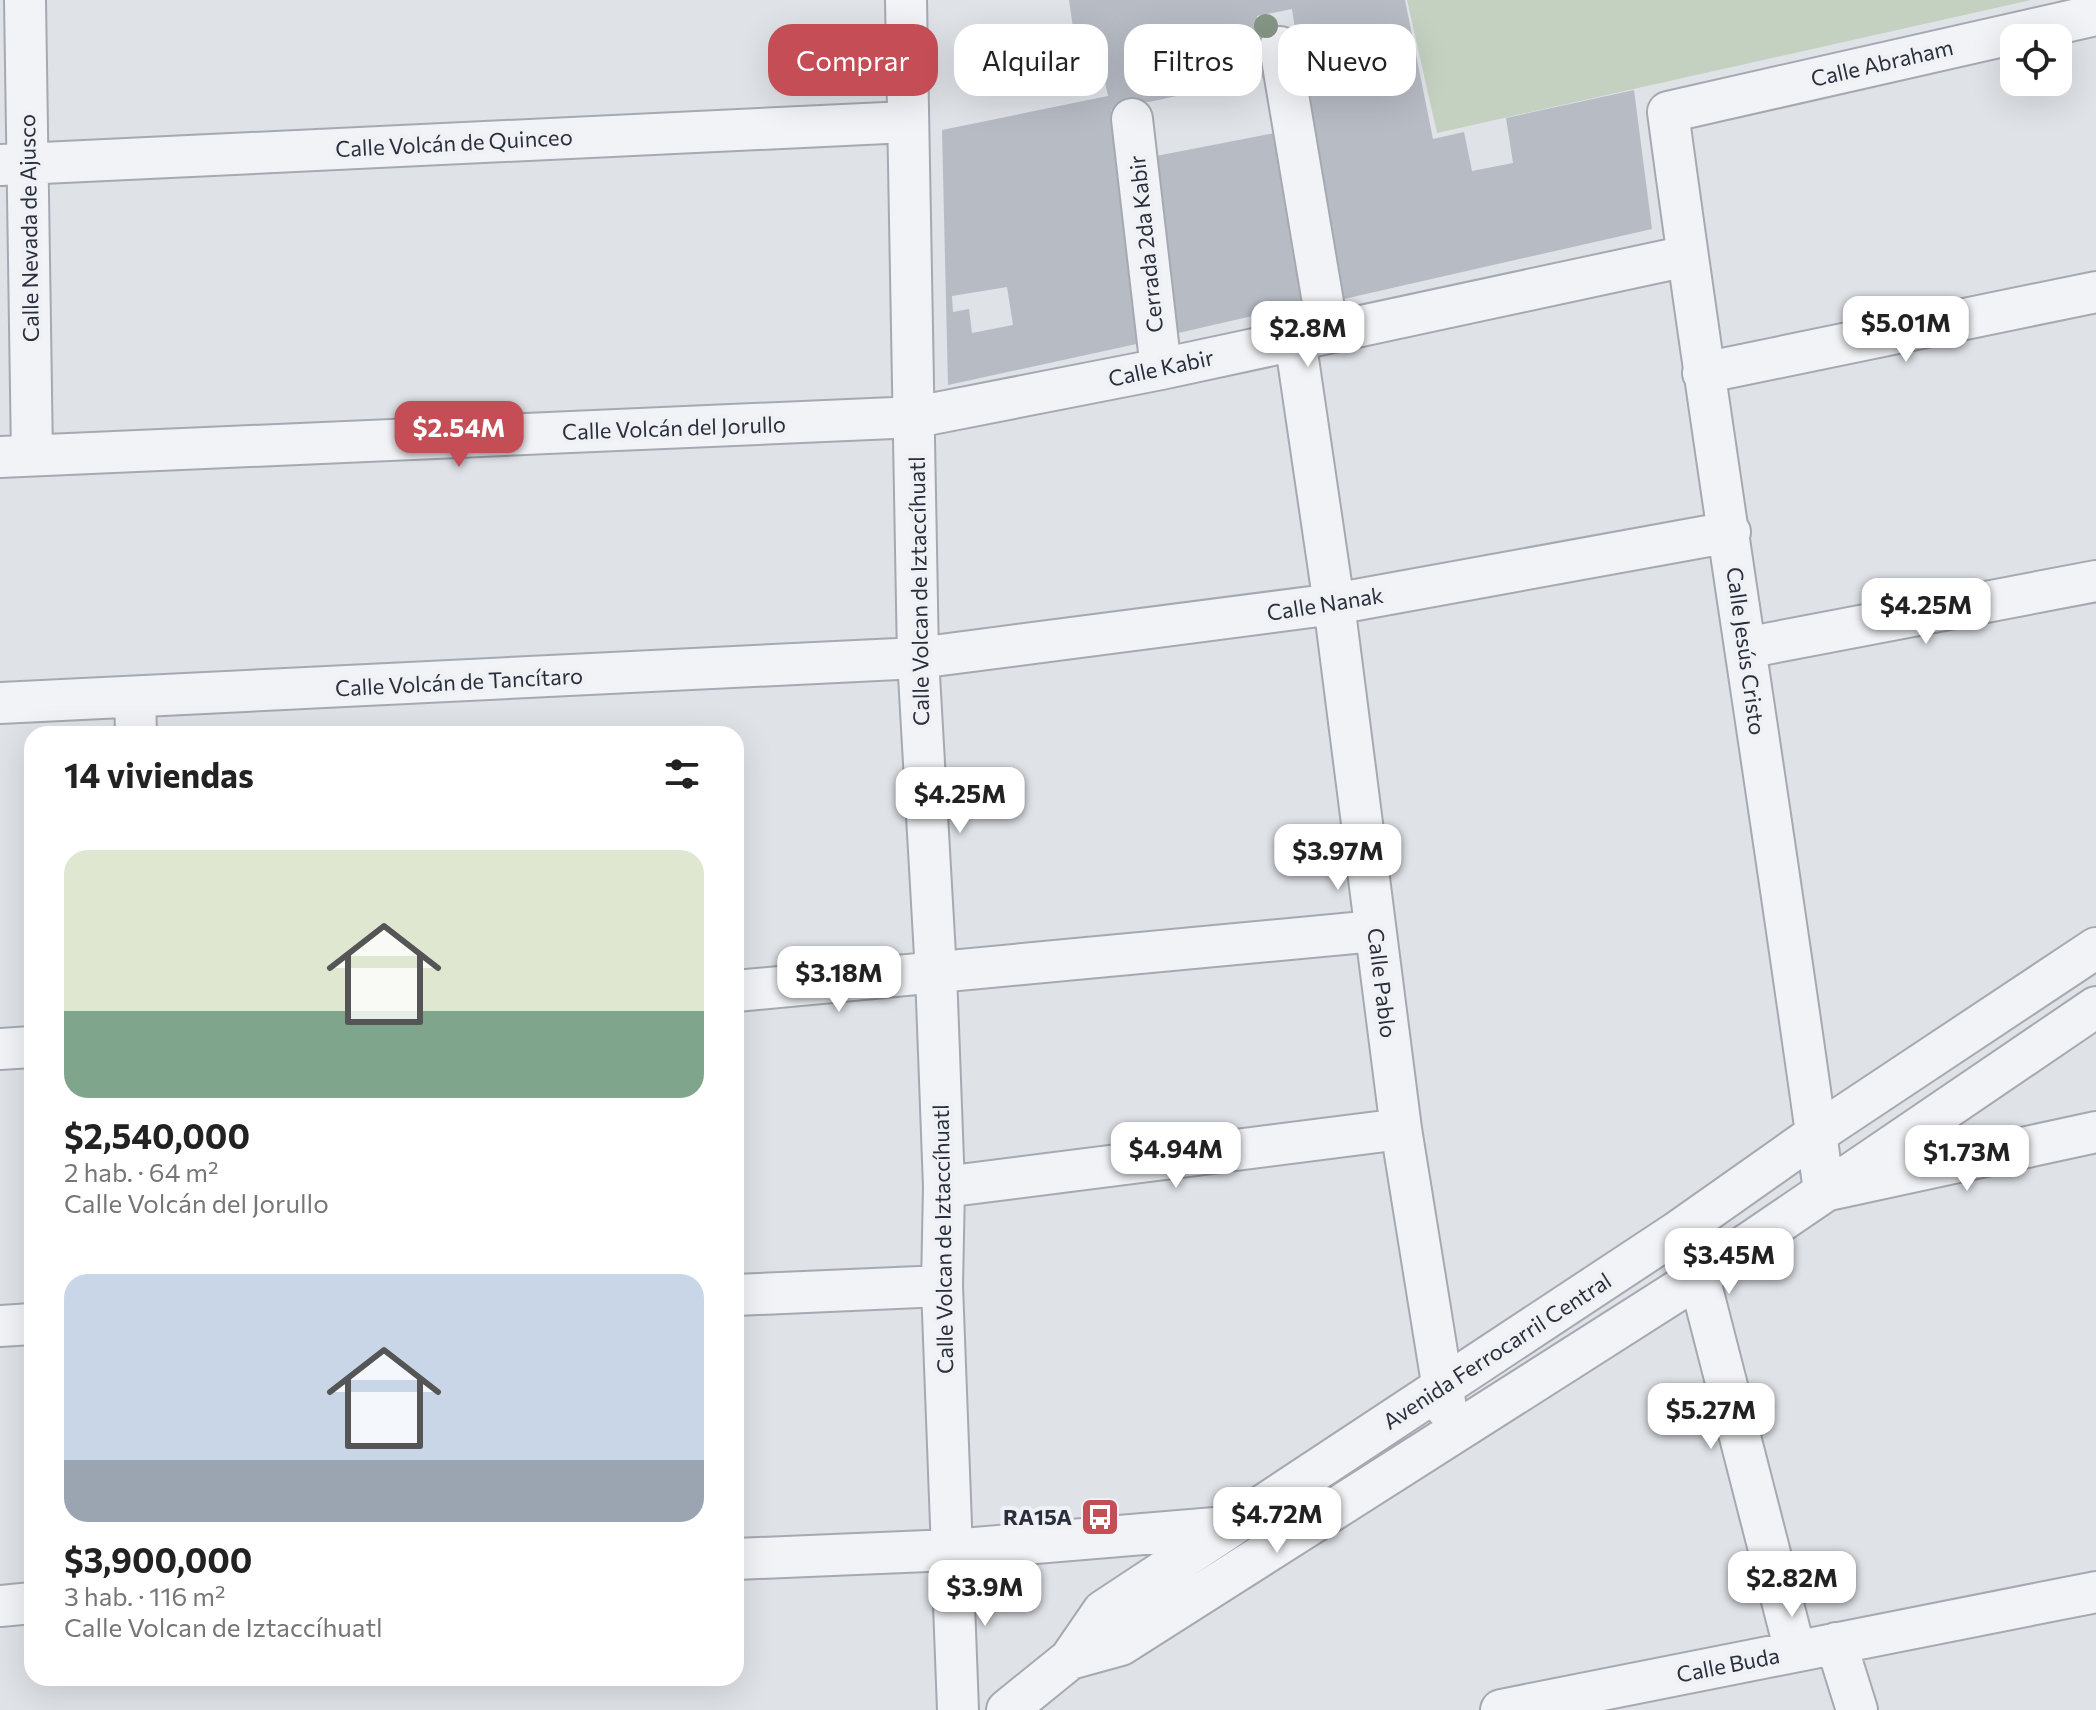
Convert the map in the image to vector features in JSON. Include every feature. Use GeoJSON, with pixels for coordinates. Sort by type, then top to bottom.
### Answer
{"type":"FeatureCollection","features":[{"type":"Feature","properties":{"kind":"street","name":"Calle Nevada de Ajusco"},"geometry":{"type":"LineString","coordinates":[[16,456],[14,164],[25,0]]}},
{"type":"Feature","properties":{"kind":"street","name":"Calle Volcan de Iztaccíhuatl"},"geometry":{"type":"LineString","coordinates":[[906,0],[918,658],[936,973],[944,1187],[942,1286],[958,1710]]}},
{"type":"Feature","properties":{"kind":"street","name":"Calle Abraham"},"geometry":{"type":"LineString","coordinates":[[1668,112],[2096,15]]}},
{"type":"Feature","properties":{"kind":"street","name":"Calle Pablo"},"geometry":{"type":"LineString","coordinates":[[1285,96],[1311,335],[1334,604],[1401,1129],[1444,1386],[1448,1437]]}},
{"type":"Feature","properties":{"kind":"street","name":"Calle Jesús Cristo"},"geometry":{"type":"LineString","coordinates":[[1668,112],[1703,373],[1730,532],[1824,1191]]}},
{"type":"Feature","properties":{"kind":"street","name":"Cerrada 2da Kabir"},"geometry":{"type":"LineString","coordinates":[[1132,119],[1161,369]]}},
{"type":"Feature","properties":{"kind":"street","name":"Calle Volcán de Quinceo"},"geometry":{"type":"LineString","coordinates":[[14,164],[907,122]]}},
{"type":"Feature","properties":{"kind":"street","name":"Calle Kabir"},"geometry":{"type":"LineString","coordinates":[[916,417],[1161,369],[1687,256]]}},
{"type":"Feature","properties":{"kind":"street"},"geometry":{"type":"LineString","coordinates":[[1703,373],[2096,292]]}},
{"type":"Feature","properties":{"kind":"street","name":"Calle Volcán del Jorullo"},"geometry":{"type":"LineString","coordinates":[[16,456],[916,417]]}},
{"type":"Feature","properties":{"kind":"street","name":"Calle Nanak"},"geometry":{"type":"LineString","coordinates":[[918,658],[1334,604],[1730,532]]}},
{"type":"Feature","properties":{"kind":"street"},"geometry":{"type":"LineString","coordinates":[[1745,648],[2096,581]]}},
{"type":"Feature","properties":{"kind":"street","name":"Calle Volcán de Tancítaro"},"geometry":{"type":"LineString","coordinates":[[0,703],[136,716],[918,658]]}},
{"type":"Feature","properties":{"kind":"street"},"geometry":{"type":"LineString","coordinates":[[744,990],[1375,931]]}},
{"type":"Feature","properties":{"kind":"street","name":"Avenida Ferrocarril Central"},"geometry":{"type":"LineString","coordinates":[[1007,1710],[1070,1659],[1103,1611],[1677,1232],[1816,1134],[2096,948]]}},
{"type":"Feature","properties":{"kind":"street","name":"Avenida Ferrocarril Central"},"geometry":{"type":"LineString","coordinates":[[1070,1659],[1121,1645],[1699,1277],[2096,1007]]}},
{"type":"Feature","properties":{"kind":"street"},"geometry":{"type":"LineString","coordinates":[[0,1049],[24,1048]]}},
{"type":"Feature","properties":{"kind":"street"},"geometry":{"type":"LineString","coordinates":[[944,1187],[1401,1129]]}},
{"type":"Feature","properties":{"kind":"street"},"geometry":{"type":"LineString","coordinates":[[1824,1191],[2096,1132]]}},
{"type":"Feature","properties":{"kind":"street"},"geometry":{"type":"LineString","coordinates":[[1677,1232],[1699,1277],[1795,1651]]}},
{"type":"Feature","properties":{"kind":"street"},"geometry":{"type":"LineString","coordinates":[[744,1295],[942,1286]]}},
{"type":"Feature","properties":{"kind":"street"},"geometry":{"type":"LineString","coordinates":[[0,1326],[24,1324]]}},
{"type":"Feature","properties":{"kind":"street"},"geometry":{"type":"LineString","coordinates":[[744,1559],[951,1550],[1319,1519]]}},
{"type":"Feature","properties":{"kind":"street","name":"Calle Buda"},"geometry":{"type":"LineString","coordinates":[[1501,1710],[2096,1592]]}},
{"type":"Feature","properties":{"kind":"street"},"geometry":{"type":"LineString","coordinates":[[0,1606],[24,1604]]}},
{"type":"Feature","properties":{"kind":"street"},"geometry":{"type":"LineString","coordinates":[[1836,1643],[1857,1710]]}},
{"type":"Feature","properties":{"kind":"green space"},"geometry":{"type":"Polygon","coordinates":[[[1407,0],[2031,0],[1437,133],[1416,40],[1416,24],[1412,24],[1407,0]]]}},
{"type":"Feature","properties":{"kind":"building"},"geometry":{"type":"Polygon","coordinates":[[[1069,0],[1405,0],[1410,24],[1294,24],[1292,9],[1257,16],[1258,24],[1124,24],[1124,96],[1177,96],[1111,110],[1122,160],[1141,343],[948,385],[942,130],[1108,96],[1108,24],[1072,24],[1069,0]],[[1007,287],[952,296],[953,312],[969,309],[972,333],[1013,325],[1007,287]]]}},
{"type":"Feature","properties":{"kind":"building"},"geometry":{"type":"Polygon","coordinates":[[[1262,50],[1266,77],[1262,78],[1262,50]]]}},
{"type":"Feature","properties":{"kind":"building"},"geometry":{"type":"Polygon","coordinates":[[[1416,55],[1433,139],[1464,132],[1472,171],[1513,163],[1506,118],[1634,90],[1652,229],[1335,301],[1305,96],[1416,96],[1416,55]]]}},
{"type":"Feature","properties":{"kind":"building"},"geometry":{"type":"Polygon","coordinates":[[[1275,133],[1305,304],[1174,334],[1156,156],[1275,133]]]}},
{"type":"Feature","properties":{"kind":"place","name":"RA15A"},"geometry":{"type":"Point","coordinates":[1100,1517]}}]}
